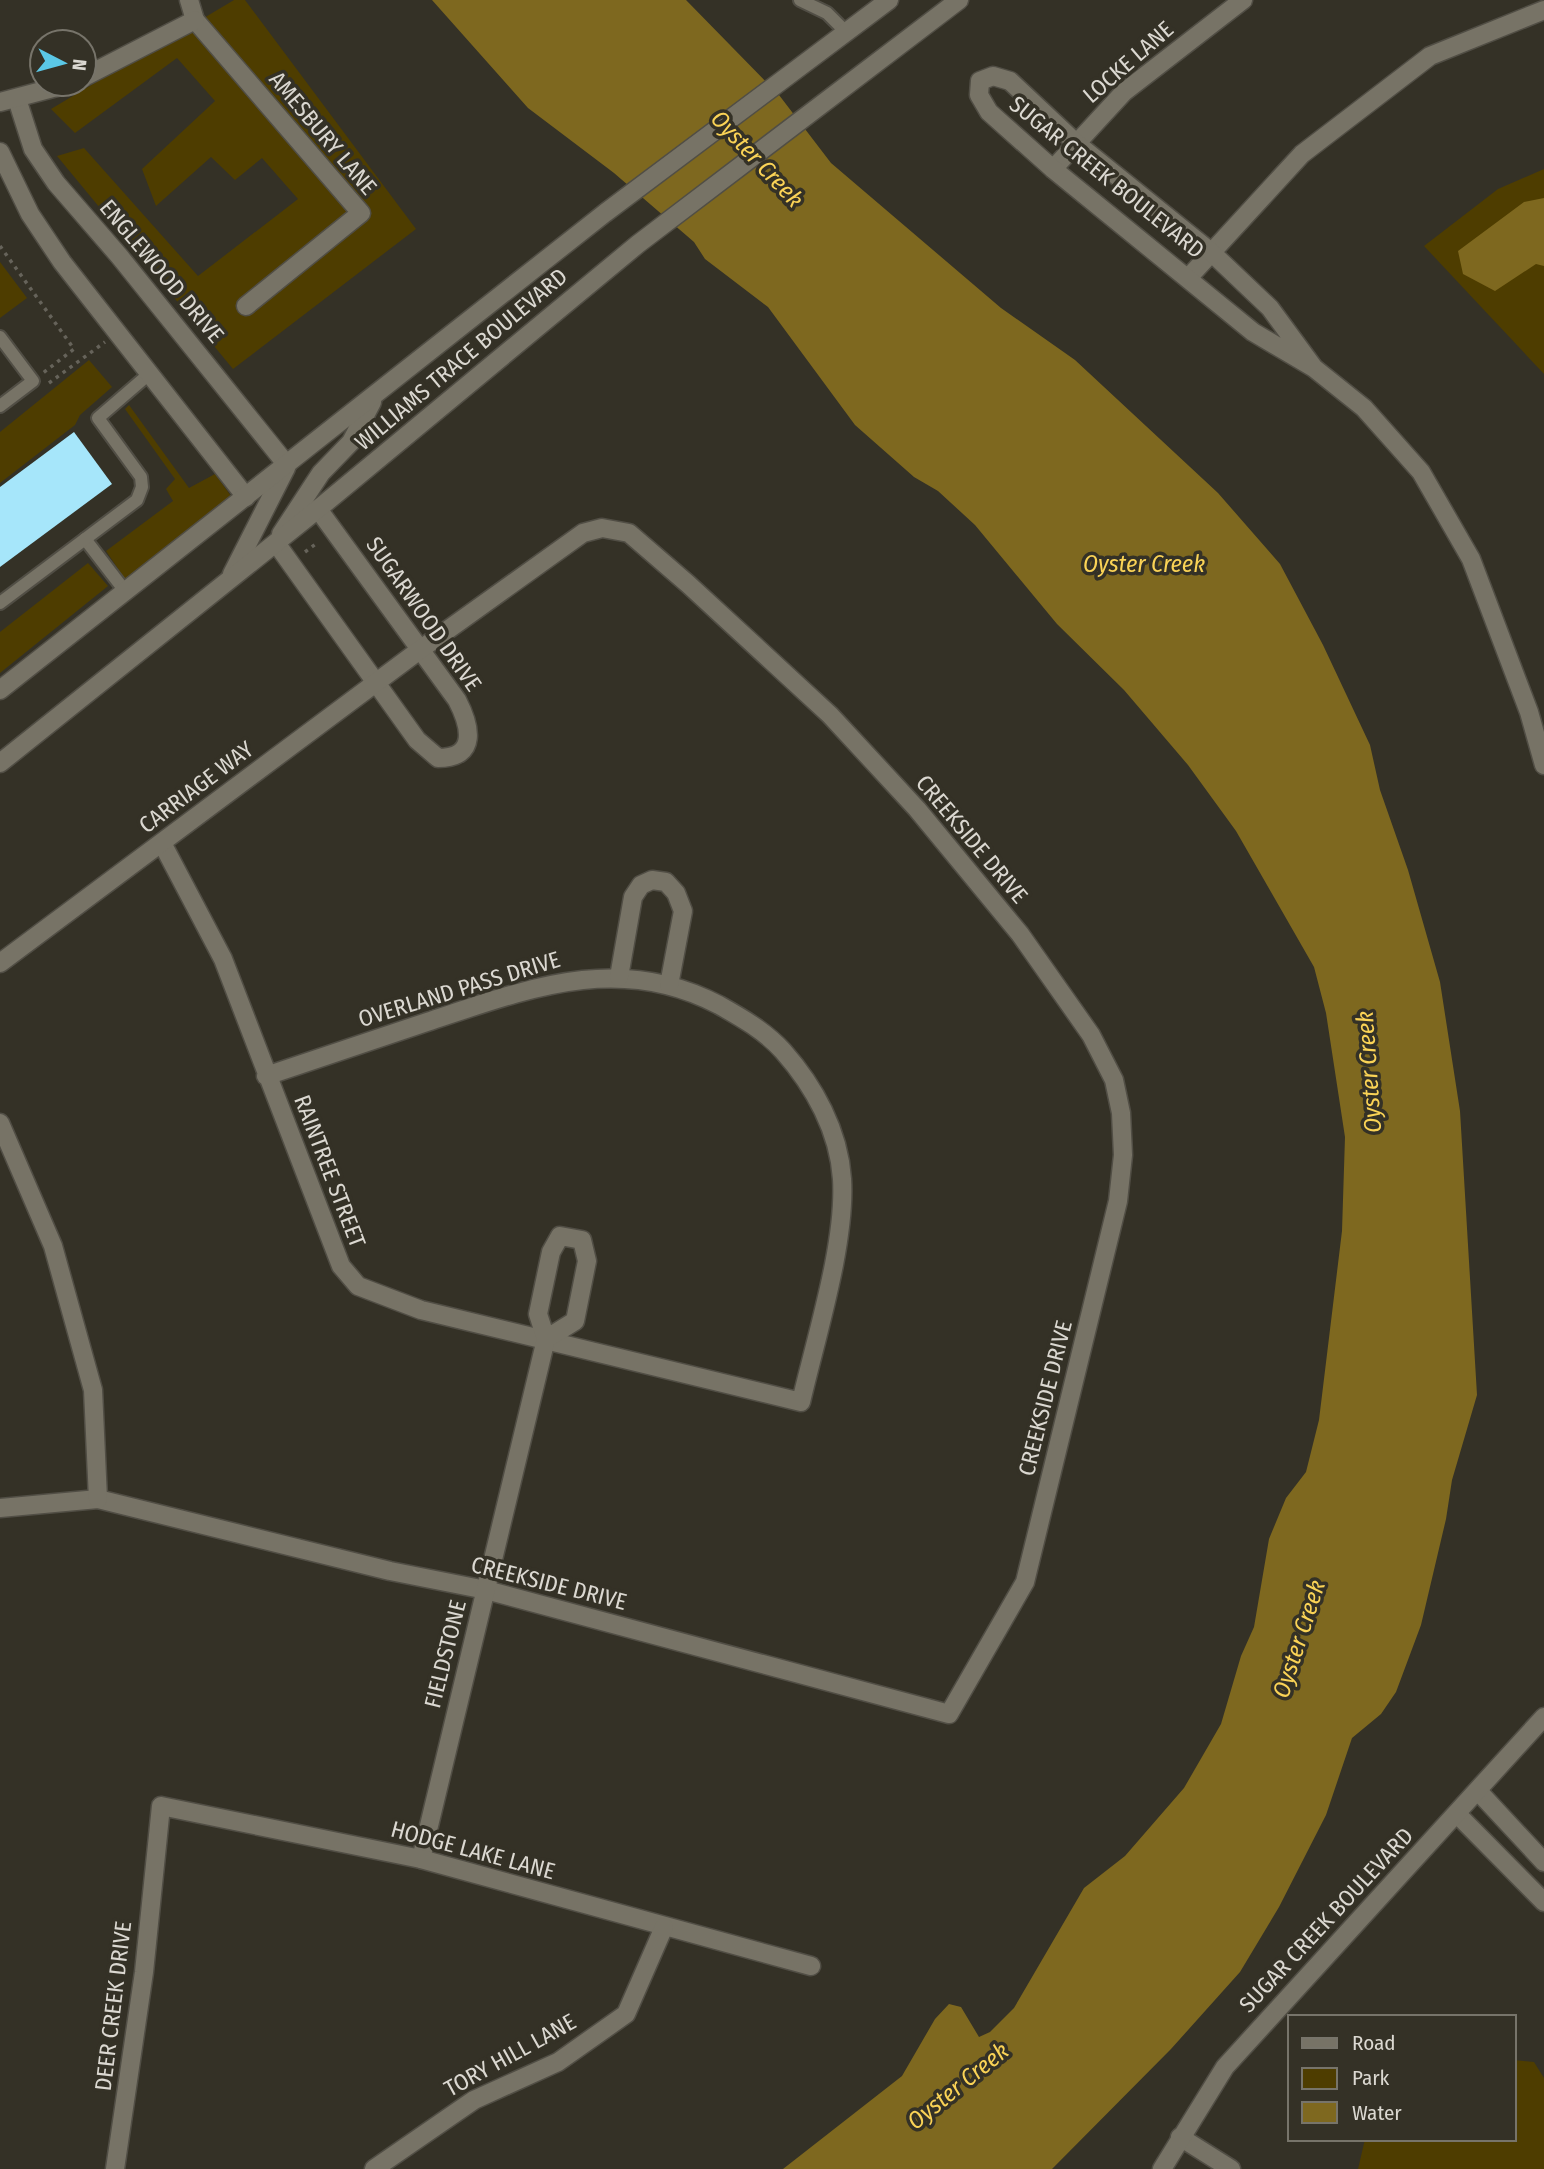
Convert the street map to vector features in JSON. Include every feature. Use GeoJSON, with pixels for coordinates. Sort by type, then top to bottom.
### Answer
{"type":"FeatureCollection","features":[{"type":"Feature","properties":{"kind":"street","name":"AMESBURY LANE"},"geometry":{"type":"LineString","coordinates":[[189,0],[195,20],[361,213],[246,306]]}},
{"type":"Feature","properties":{"kind":"street","name":"WILLIAMS TRACE BOULEVARD"},"geometry":{"type":"LineString","coordinates":[[0,690],[605,213],[889,0]]}},
{"type":"Feature","properties":{"kind":"street","name":"WILLIAMS TRACE BOULEVARD"},"geometry":{"type":"LineString","coordinates":[[2,757],[276,543],[638,244],[959,0]]}},
{"type":"Feature","properties":{"kind":"street","name":"LOCKE LANE"},"geometry":{"type":"LineString","coordinates":[[1053,169],[1124,92],[1243,0]]}},
{"type":"Feature","properties":{"kind":"street"},"geometry":{"type":"LineString","coordinates":[[1189,277],[1302,154],[1430,56],[1544,10]]}},
{"type":"Feature","properties":{"kind":"street"},"geometry":{"type":"LineString","coordinates":[[98,70],[195,20]]}},
{"type":"Feature","properties":{"kind":"street","name":"SUGAR CREEK BOULEVARD"},"geometry":{"type":"LineString","coordinates":[[1314,368],[1270,308],[1211,252],[1076,143],[1010,81],[993,76],[980,81],[979,95],[989,112],[1053,169],[1189,277],[1253,332],[1314,368],[1364,408],[1421,472],[1471,559],[1529,712],[1544,765]]}},
{"type":"Feature","properties":{"kind":"street"},"geometry":{"type":"LineString","coordinates":[[8,101],[28,95]]}},
{"type":"Feature","properties":{"kind":"street","name":"ENGLEWOOD DRIVE"},"geometry":{"type":"LineString","coordinates":[[8,101],[33,149],[56,183],[120,257],[288,464]]}},
{"type":"Feature","properties":{"kind":"street"},"geometry":{"type":"LineString","coordinates":[[0,152],[30,214],[62,262],[246,497]]}},
{"type":"Feature","properties":{"kind":"street"},"geometry":{"type":"LineString","coordinates":[[276,543],[321,473],[351,442],[375,396]]}},
{"type":"Feature","properties":{"kind":"street"},"geometry":{"type":"LineString","coordinates":[[229,580],[288,464]]}},
{"type":"Feature","properties":{"kind":"street","name":"SUGARWOOD DRIVE"},"geometry":{"type":"LineString","coordinates":[[276,543],[374,684],[428,752],[438,758],[450,758],[460,753],[469,733],[468,721],[457,699],[318,509]]}},
{"type":"Feature","properties":{"kind":"street","name":"CREEKSIDE DRIVE"},"geometry":{"type":"LineString","coordinates":[[0,1508],[98,1499],[390,1572],[486,1590],[949,1714],[1025,1582],[1118,1201],[1124,1155],[1121,1113],[1114,1080],[1091,1035],[1020,934],[917,810],[830,715],[629,533],[602,528],[583,533],[421,649]]}},
{"type":"Feature","properties":{"kind":"street","name":"CARRIAGE WAY"},"geometry":{"type":"LineString","coordinates":[[0,963],[421,649]]}},
{"type":"Feature","properties":{"kind":"street","name":"RAINTREE STREET"},"geometry":{"type":"LineString","coordinates":[[162,844],[223,959],[341,1266],[358,1286],[421,1310],[801,1402]]}},
{"type":"Feature","properties":{"kind":"street"},"geometry":{"type":"LineString","coordinates":[[619,977],[633,897],[641,885],[652,880],[666,883],[676,893],[683,911],[669,985]]}},
{"type":"Feature","properties":{"kind":"street","name":"OVERLAND PASS DRIVE"},"geometry":{"type":"LineString","coordinates":[[266,1076],[524,990],[572,980],[619,977],[669,985],[708,1000],[772,1039],[804,1075],[824,1111],[842,1176],[842,1220],[801,1402]]}},
{"type":"Feature","properties":{"kind":"street"},"geometry":{"type":"LineString","coordinates":[[0,1123],[53,1246],[93,1390],[98,1499]]}},
{"type":"Feature","properties":{"kind":"street","name":"FIELDSTONE"},"geometry":{"type":"LineString","coordinates":[[421,1859],[546,1339],[538,1314],[551,1252],[561,1236],[569,1235],[583,1240],[587,1261],[575,1321],[546,1339]]}},
{"type":"Feature","properties":{"kind":"street","name":"SUGAR CREEK BOULEVARD"},"geometry":{"type":"LineString","coordinates":[[1162,2169],[1225,2067],[1544,1717]]}},
{"type":"Feature","properties":{"kind":"street"},"geometry":{"type":"LineString","coordinates":[[1478,1791],[1544,1862]]}},
{"type":"Feature","properties":{"kind":"street","name":"HODGE LAKE LANE"},"geometry":{"type":"LineString","coordinates":[[157,1849],[161,1806],[421,1859],[811,1966]]}},
{"type":"Feature","properties":{"kind":"street"},"geometry":{"type":"LineString","coordinates":[[1457,1814],[1544,1902]]}},
{"type":"Feature","properties":{"kind":"street","name":"DEER CREEK DRIVE"},"geometry":{"type":"LineString","coordinates":[[115,2169],[144,1972],[157,1849]]}},
{"type":"Feature","properties":{"kind":"street","name":"TORY HILL LANE"},"geometry":{"type":"LineString","coordinates":[[374,2169],[474,2099],[558,2062],[626,2014],[664,1927]]}},
{"type":"Feature","properties":{"kind":"street"},"geometry":{"type":"LineString","coordinates":[[1180,2137],[1231,2169]]}},
{"type":"Feature","properties":{"kind":"lane"},"geometry":{"type":"LineString","coordinates":[[800,0],[827,13],[847,33]]}},
{"type":"Feature","properties":{"kind":"lane"},"geometry":{"type":"LineString","coordinates":[[0,337],[38,384],[0,406]]}},
{"type":"Feature","properties":{"kind":"lane"},"geometry":{"type":"LineString","coordinates":[[0,603],[140,495],[141,477],[98,418],[149,374]]}},
{"type":"Feature","properties":{"kind":"lane"},"geometry":{"type":"LineString","coordinates":[[85,539],[125,591]]}},
{"type":"Feature","properties":{"kind":"path"},"geometry":{"type":"LineString","coordinates":[[0,246],[74,349],[38,384]]}},
{"type":"Feature","properties":{"kind":"path"},"geometry":{"type":"LineString","coordinates":[[38,384],[109,338]]}},
{"type":"Feature","properties":{"kind":"path"},"geometry":{"type":"LineString","coordinates":[[305,552],[317,543]]}},
{"type":"Feature","properties":{"kind":"green space"},"geometry":{"type":"Polygon","coordinates":[[[234,0],[245,0],[416,229],[233,369],[57,156],[84,148],[198,276],[298,199],[262,158],[235,180],[211,157],[156,206],[142,169],[215,101],[177,58],[75,133],[51,109],[69,98],[98,98],[98,81],[234,0]]]}},
{"type":"Feature","properties":{"kind":"green space"},"geometry":{"type":"Polygon","coordinates":[[[1544,169],[1544,374],[1424,246],[1498,189],[1544,169]]]}},
{"type":"Feature","properties":{"kind":"green space"},"geometry":{"type":"Polygon","coordinates":[[[0,262],[27,298],[0,318],[0,262]]]}},
{"type":"Feature","properties":{"kind":"green space"},"geometry":{"type":"Polygon","coordinates":[[[89,360],[112,387],[80,415],[75,425],[0,483],[0,432],[89,360]]]}},
{"type":"Feature","properties":{"kind":"green space"},"geometry":{"type":"Polygon","coordinates":[[[129,405],[189,488],[215,474],[231,496],[127,582],[106,551],[173,501],[166,489],[175,479],[125,409],[129,405]]]}},
{"type":"Feature","properties":{"kind":"green space"},"geometry":{"type":"Polygon","coordinates":[[[88,563],[108,586],[0,673],[0,632],[88,563]]]}},
{"type":"Feature","properties":{"kind":"green space"},"geometry":{"type":"Polygon","coordinates":[[[1516,2060],[1534,2062],[1544,2078],[1544,2169],[1358,2169],[1365,2141],[1516,2141],[1516,2060]]]}},
{"type":"Feature","properties":{"kind":"water","name":"Oyster Creek"},"geometry":{"type":"Polygon","coordinates":[[[432,0],[686,0],[779,95],[831,163],[1001,308],[1075,360],[1218,493],[1280,564],[1323,645],[1370,745],[1380,790],[1408,870],[1440,982],[1460,1111],[1477,1395],[1452,1480],[1446,1519],[1421,1625],[1396,1692],[1381,1714],[1352,1738],[1326,1815],[1279,1907],[1240,1972],[1171,2049],[1052,2169],[783,2169],[902,2076],[935,2019],[949,2004],[961,2007],[979,2037],[990,2032],[1014,2008],[1084,1888],[1125,1856],[1184,1788],[1221,1724],[1241,1656],[1254,1627],[1269,1539],[1286,1498],[1306,1472],[1319,1420],[1342,1231],[1345,1137],[1326,1013],[1314,967],[1236,831],[1188,765],[1124,690],[1057,624],[975,525],[938,491],[914,477],[855,425],[768,307],[705,259],[694,242],[614,173],[528,108],[432,0]]]}},
{"type":"Feature","properties":{"kind":"water"},"geometry":{"type":"Polygon","coordinates":[[[1544,198],[1544,266],[1536,264],[1495,291],[1463,274],[1458,251],[1524,202],[1544,198]]]}},
{"type":"Feature","properties":{"kind":"building"},"geometry":{"type":"Polygon","coordinates":[[[74,432],[112,484],[0,567],[0,487],[74,432]]]}}]}
